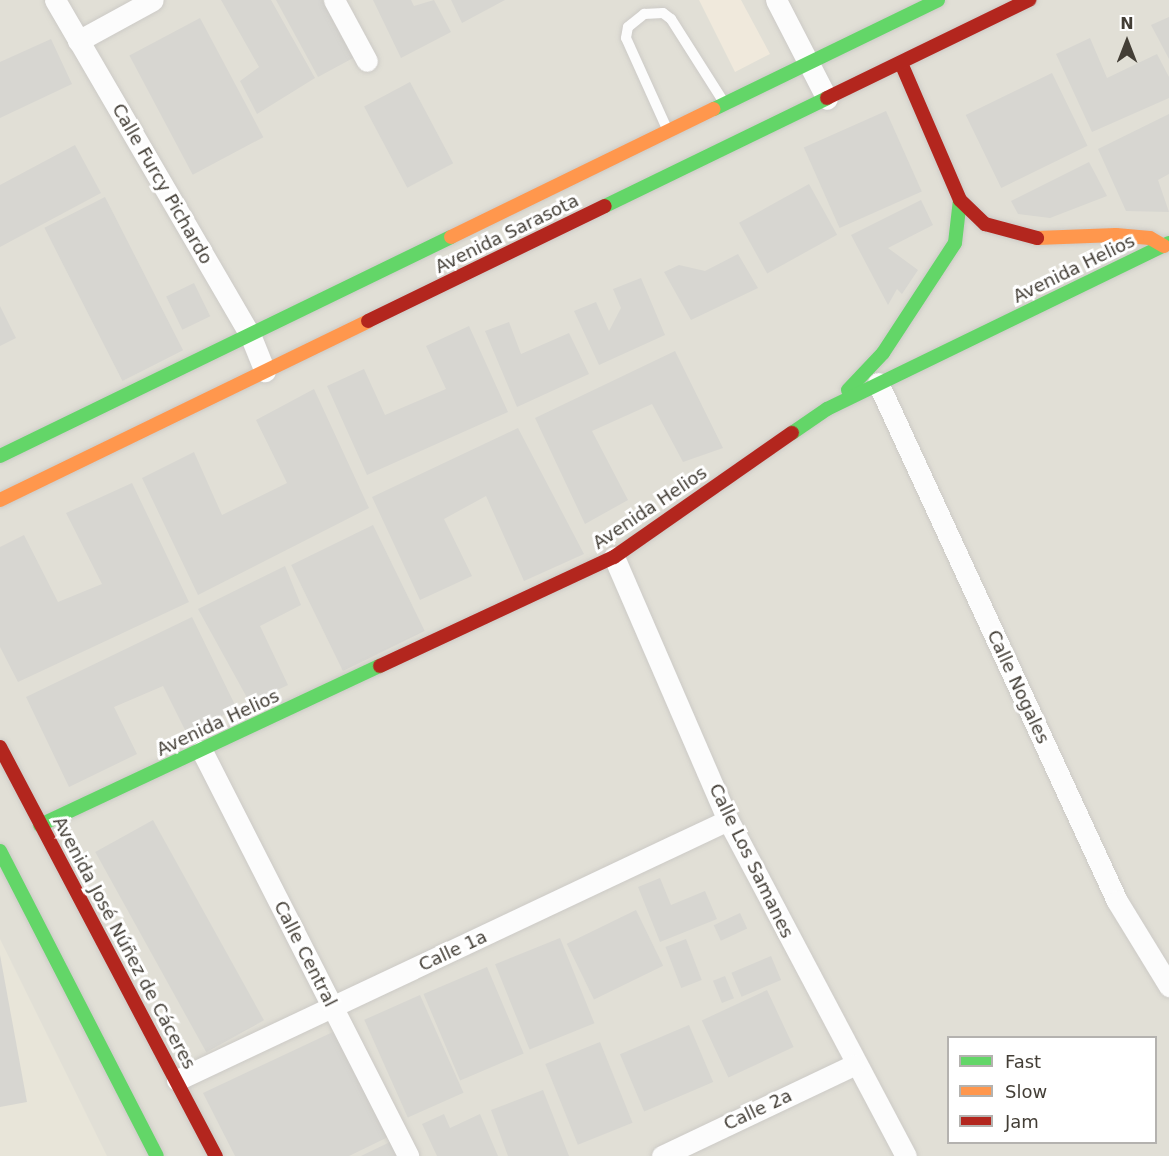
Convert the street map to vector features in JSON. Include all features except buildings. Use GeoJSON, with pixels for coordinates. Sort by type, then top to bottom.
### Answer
{"type":"FeatureCollection","features":[{"type":"Feature","properties":{"kind":"main road","name":"Avenida Sarasota"},"geometry":{"type":"LineString","coordinates":[[0,456],[251,336],[938,0]]}},
{"type":"Feature","properties":{"kind":"main road","name":"Avenida Sarasota"},"geometry":{"type":"LineString","coordinates":[[0,500],[1029,0]]}},
{"type":"Feature","properties":{"kind":"main road"},"geometry":{"type":"LineString","coordinates":[[901,63],[960,200],[985,224],[1008,234],[1116,235],[1150,238],[1167,248]]}},
{"type":"Feature","properties":{"kind":"main road"},"geometry":{"type":"LineString","coordinates":[[827,409],[883,353],[927,290],[955,243],[960,200]]}},
{"type":"Feature","properties":{"kind":"main road","name":"Avenida Helios"},"geometry":{"type":"LineString","coordinates":[[40,825],[614,557],[827,409],[1167,248]]}},
{"type":"Feature","properties":{"kind":"main road","name":"Avenida José Núñez de Cáceres"},"geometry":{"type":"LineString","coordinates":[[0,747],[216,1156]]}},
{"type":"Feature","properties":{"kind":"main road"},"geometry":{"type":"LineString","coordinates":[[0,851],[157,1156],[203,1130]]}},
{"type":"Feature","properties":{"kind":"main road"},"geometry":{"type":"LineString","coordinates":[[30,909],[75,886]]}},
{"type":"Feature","properties":{"kind":"main road"},"geometry":{"type":"LineString","coordinates":[[56,958],[100,936]]}},
{"type":"Feature","properties":{"kind":"street","name":"Calle Furcy Pichardo"},"geometry":{"type":"LineString","coordinates":[[55,0],[251,336],[265,371]]}},
{"type":"Feature","properties":{"kind":"street"},"geometry":{"type":"LineString","coordinates":[[78,40],[153,0]]}},
{"type":"Feature","properties":{"kind":"street"},"geometry":{"type":"LineString","coordinates":[[334,0],[367,61]]}},
{"type":"Feature","properties":{"kind":"street"},"geometry":{"type":"LineString","coordinates":[[776,0],[827,99]]}},
{"type":"Feature","properties":{"kind":"street","name":"Calle Nogales"},"geometry":{"type":"LineString","coordinates":[[878,383],[1117,901],[1169,986]]}},
{"type":"Feature","properties":{"kind":"street","name":"Calle Los Samanes"},"geometry":{"type":"LineString","coordinates":[[614,557],[729,820],[854,1065],[906,1156]]}},
{"type":"Feature","properties":{"kind":"street","name":"Calle Central"},"geometry":{"type":"LineString","coordinates":[[202,751],[408,1156]]}},
{"type":"Feature","properties":{"kind":"street","name":"Calle 1a"},"geometry":{"type":"LineString","coordinates":[[177,1080],[729,820]]}},
{"type":"Feature","properties":{"kind":"street","name":"Calle 2a"},"geometry":{"type":"LineString","coordinates":[[662,1156],[854,1065]]}},
{"type":"Feature","properties":{"kind":"lane"},"geometry":{"type":"LineString","coordinates":[[668,132],[626,38],[628,27],[644,14],[663,13],[671,19],[725,104]]}},
{"type":"Feature","properties":{"kind":"shaded area"},"geometry":{"type":"Polygon","coordinates":[[[0,0],[1169,0],[1169,1156],[0,1156],[0,0]]]}},
{"type":"Feature","properties":{"kind":"shaded area"},"geometry":{"type":"Polygon","coordinates":[[[699,0],[741,0],[770,54],[735,72],[699,0]]]}},
{"type":"Feature","properties":{"kind":"shaded area"},"geometry":{"type":"Polygon","coordinates":[[[0,939],[107,1156],[0,1156],[0,939]]]}},
{"type":"Feature","properties":{"kind":"traffic: fast"},"geometry":{"type":"LineString","coordinates":[[714,109],[938,0]]}},
{"type":"Feature","properties":{"kind":"traffic: fast"},"geometry":{"type":"LineString","coordinates":[[605,206],[827,98]]}},
{"type":"Feature","properties":{"kind":"traffic: fast"},"geometry":{"type":"LineString","coordinates":[[848,390],[883,353],[955,243],[960,200]]}},
{"type":"Feature","properties":{"kind":"traffic: fast"},"geometry":{"type":"LineString","coordinates":[[0,456],[451,237]]}},
{"type":"Feature","properties":{"kind":"traffic: fast"},"geometry":{"type":"LineString","coordinates":[[792,433],[827,409],[1169,243]]}},
{"type":"Feature","properties":{"kind":"traffic: fast"},"geometry":{"type":"LineString","coordinates":[[40,825],[380,666]]}},
{"type":"Feature","properties":{"kind":"traffic: fast"},"geometry":{"type":"LineString","coordinates":[[0,851],[157,1156]]}},
{"type":"Feature","properties":{"kind":"traffic: slow"},"geometry":{"type":"LineString","coordinates":[[451,237],[714,109]]}},
{"type":"Feature","properties":{"kind":"traffic: slow"},"geometry":{"type":"LineString","coordinates":[[1037,238],[1116,235],[1150,238],[1164,246]]}},
{"type":"Feature","properties":{"kind":"traffic: slow"},"geometry":{"type":"LineString","coordinates":[[0,500],[368,321]]}},
{"type":"Feature","properties":{"kind":"traffic: jam"},"geometry":{"type":"LineString","coordinates":[[827,98],[1029,0]]}},
{"type":"Feature","properties":{"kind":"traffic: jam"},"geometry":{"type":"LineString","coordinates":[[901,63],[960,200],[985,224],[1037,238]]}},
{"type":"Feature","properties":{"kind":"traffic: jam"},"geometry":{"type":"LineString","coordinates":[[368,321],[605,206]]}},
{"type":"Feature","properties":{"kind":"traffic: jam"},"geometry":{"type":"LineString","coordinates":[[380,666],[614,557],[792,433]]}},
{"type":"Feature","properties":{"kind":"traffic: jam"},"geometry":{"type":"LineString","coordinates":[[0,747],[216,1156]]}}]}
